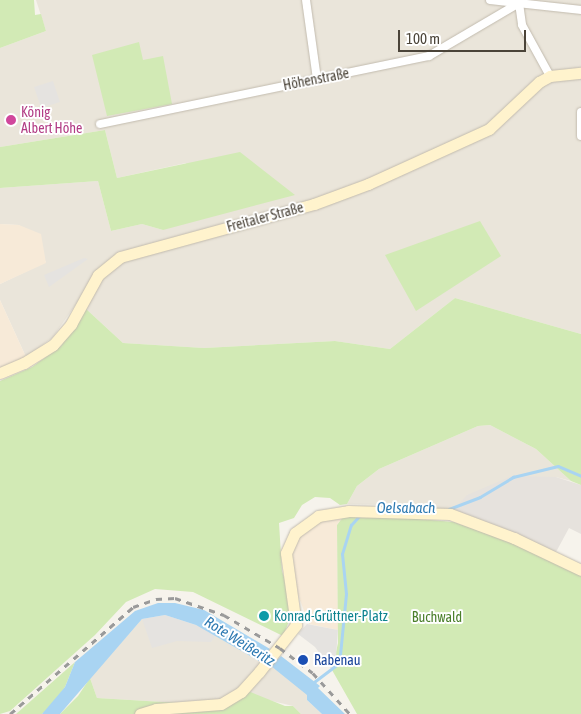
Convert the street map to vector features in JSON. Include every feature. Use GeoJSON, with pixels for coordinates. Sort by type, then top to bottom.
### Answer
{"type":"FeatureCollection","features":[{"type":"Feature","properties":{"kind":"main road"},"geometry":{"type":"LineString","coordinates":[[550,76],[581,73]]}},
{"type":"Feature","properties":{"kind":"main road","name":"Freitaler Straße"},"geometry":{"type":"LineString","coordinates":[[0,373],[24,363],[53,345],[71,324],[98,275],[120,256],[314,204],[368,184],[479,134],[502,118],[539,82],[550,76]]}},
{"type":"Feature","properties":{"kind":"main road"},"geometry":{"type":"LineString","coordinates":[[140,714],[156,709],[222,704],[241,692],[276,652],[296,625],[296,606],[288,575],[289,542],[304,525],[318,516],[364,511],[450,514],[514,538],[581,570]]}},
{"type":"Feature","properties":{"kind":"street"},"geometry":{"type":"LineString","coordinates":[[306,0],[317,79]]}},
{"type":"Feature","properties":{"kind":"street"},"geometry":{"type":"LineString","coordinates":[[490,0],[519,3],[570,4],[581,10]]}},
{"type":"Feature","properties":{"kind":"street"},"geometry":{"type":"LineString","coordinates":[[519,3],[522,25],[550,76]]}},
{"type":"Feature","properties":{"kind":"street","name":"Höhenstraße"},"geometry":{"type":"LineString","coordinates":[[100,124],[440,52],[519,3]]}},
{"type":"Feature","properties":{"kind":"street"},"geometry":{"type":"LineString","coordinates":[[581,112],[581,136]]}},
{"type":"Feature","properties":{"kind":"shaded area"},"geometry":{"type":"Polygon","coordinates":[[[36,0],[581,0],[581,334],[455,298],[390,349],[335,341],[204,348],[123,343],[85,308],[76,304],[53,337],[26,357],[0,300],[0,284],[46,262],[19,225],[0,224],[0,188],[98,181],[111,231],[142,224],[163,230],[186,163],[117,178],[105,130],[0,147],[0,48],[46,31],[36,0]]]}},
{"type":"Feature","properties":{"kind":"shaded area"},"geometry":{"type":"Polygon","coordinates":[[[53,81],[60,102],[41,108],[34,87],[53,81]]]}},
{"type":"Feature","properties":{"kind":"shaded area"},"geometry":{"type":"Polygon","coordinates":[[[0,224],[19,225],[41,234],[46,263],[0,284],[0,224]]]}},
{"type":"Feature","properties":{"kind":"shaded area"},"geometry":{"type":"Polygon","coordinates":[[[84,258],[88,259],[49,287],[44,275],[84,258]]]}},
{"type":"Feature","properties":{"kind":"shaded area"},"geometry":{"type":"Polygon","coordinates":[[[0,300],[26,357],[0,369],[0,300]]]}},
{"type":"Feature","properties":{"kind":"shaded area"},"geometry":{"type":"Polygon","coordinates":[[[490,425],[536,449],[571,481],[556,477],[451,512],[415,511],[388,505],[347,504],[357,486],[379,469],[478,426],[490,425]]]}},
{"type":"Feature","properties":{"kind":"shaded area"},"geometry":{"type":"Polygon","coordinates":[[[512,476],[556,477],[581,485],[581,534],[569,528],[556,552],[451,512],[467,495],[512,476]]]}},
{"type":"Feature","properties":{"kind":"shaded area"},"geometry":{"type":"Polygon","coordinates":[[[346,513],[337,525],[338,630],[309,624],[295,587],[290,556],[299,536],[312,523],[346,513]]]}},
{"type":"Feature","properties":{"kind":"shaded area"},"geometry":{"type":"Polygon","coordinates":[[[165,615],[217,634],[211,642],[177,641],[152,648],[142,619],[165,615]]]}},
{"type":"Feature","properties":{"kind":"shaded area"},"geometry":{"type":"Polygon","coordinates":[[[142,619],[217,634],[277,670],[308,695],[307,700],[322,714],[301,714],[293,706],[268,700],[230,706],[97,698],[90,678],[142,619]]]}},
{"type":"Feature","properties":{"kind":"shaded area"},"geometry":{"type":"Polygon","coordinates":[[[307,624],[338,630],[336,657],[332,670],[315,647],[298,634],[307,624]]]}},
{"type":"Feature","properties":{"kind":"green space"},"geometry":{"type":"Polygon","coordinates":[[[0,0],[34,0],[35,15],[41,14],[46,31],[0,48],[0,0]]]}},
{"type":"Feature","properties":{"kind":"green space"},"geometry":{"type":"Polygon","coordinates":[[[139,42],[143,60],[163,56],[172,104],[107,116],[92,55],[139,42]]]}},
{"type":"Feature","properties":{"kind":"green space"},"geometry":{"type":"Polygon","coordinates":[[[105,130],[117,178],[240,152],[295,195],[163,230],[142,224],[111,231],[98,181],[0,188],[0,147],[105,130]]]}},
{"type":"Feature","properties":{"kind":"green space"},"geometry":{"type":"Polygon","coordinates":[[[480,221],[501,256],[416,311],[385,255],[480,221]]]}},
{"type":"Feature","properties":{"kind":"green space"},"geometry":{"type":"Polygon","coordinates":[[[455,298],[581,334],[581,485],[571,481],[536,449],[490,425],[478,426],[379,469],[357,486],[347,504],[340,505],[330,498],[315,497],[302,505],[294,518],[279,523],[282,571],[294,609],[283,636],[193,592],[155,589],[126,602],[95,635],[10,711],[0,714],[0,381],[32,367],[61,346],[85,308],[123,343],[204,348],[335,341],[390,349],[455,298]]]}},
{"type":"Feature","properties":{"kind":"green space","name":"Buchwald"},"geometry":{"type":"Polygon","coordinates":[[[346,513],[454,522],[510,542],[581,575],[581,714],[357,714],[332,670],[338,643],[337,525],[346,513]]]}},
{"type":"Feature","properties":{"kind":"green space"},"geometry":{"type":"Polygon","coordinates":[[[75,662],[65,687],[51,707],[42,714],[16,714],[75,662]]]}},
{"type":"Feature","properties":{"kind":"green space"},"geometry":{"type":"Polygon","coordinates":[[[90,678],[97,698],[230,706],[248,691],[285,706],[293,706],[301,714],[60,714],[78,696],[90,678]]]}},
{"type":"Feature","properties":{"kind":"water","name":"Rote Weißeritz"},"geometry":{"type":"Polygon","coordinates":[[[158,603],[175,603],[204,610],[270,649],[259,661],[196,625],[165,615],[142,619],[60,714],[42,714],[65,687],[75,662],[135,611],[158,603]]]}},
{"type":"Feature","properties":{"kind":"water"},"geometry":{"type":"Polygon","coordinates":[[[281,656],[320,686],[318,688],[345,714],[322,714],[307,700],[307,695],[271,666],[281,656]]]}},
{"type":"Feature","properties":{"kind":"waterway","name":"Oelsabach"},"geometry":{"type":"LineString","coordinates":[[449,509],[480,497],[513,477],[558,466],[581,476]]}},
{"type":"Feature","properties":{"kind":"waterway","name":"Oelsabach"},"geometry":{"type":"LineString","coordinates":[[314,682],[335,666],[340,655],[346,594],[342,554],[351,525],[360,515]]}},
{"type":"Feature","properties":{"kind":"railway"},"geometry":{"type":"LineString","coordinates":[[10,714],[133,607],[156,599],[175,598],[224,615],[280,648],[313,673],[350,714]]}},
{"type":"Feature","properties":{"kind":"place","name":"König Albert Höhe"},"geometry":{"type":"Point","coordinates":[11,120]}},
{"type":"Feature","properties":{"kind":"place","name":"Konrad-Grüttner-Platz"},"geometry":{"type":"Point","coordinates":[264,616]}},
{"type":"Feature","properties":{"kind":"place","name":"Rabenau"},"geometry":{"type":"Point","coordinates":[303,660]}}]}
